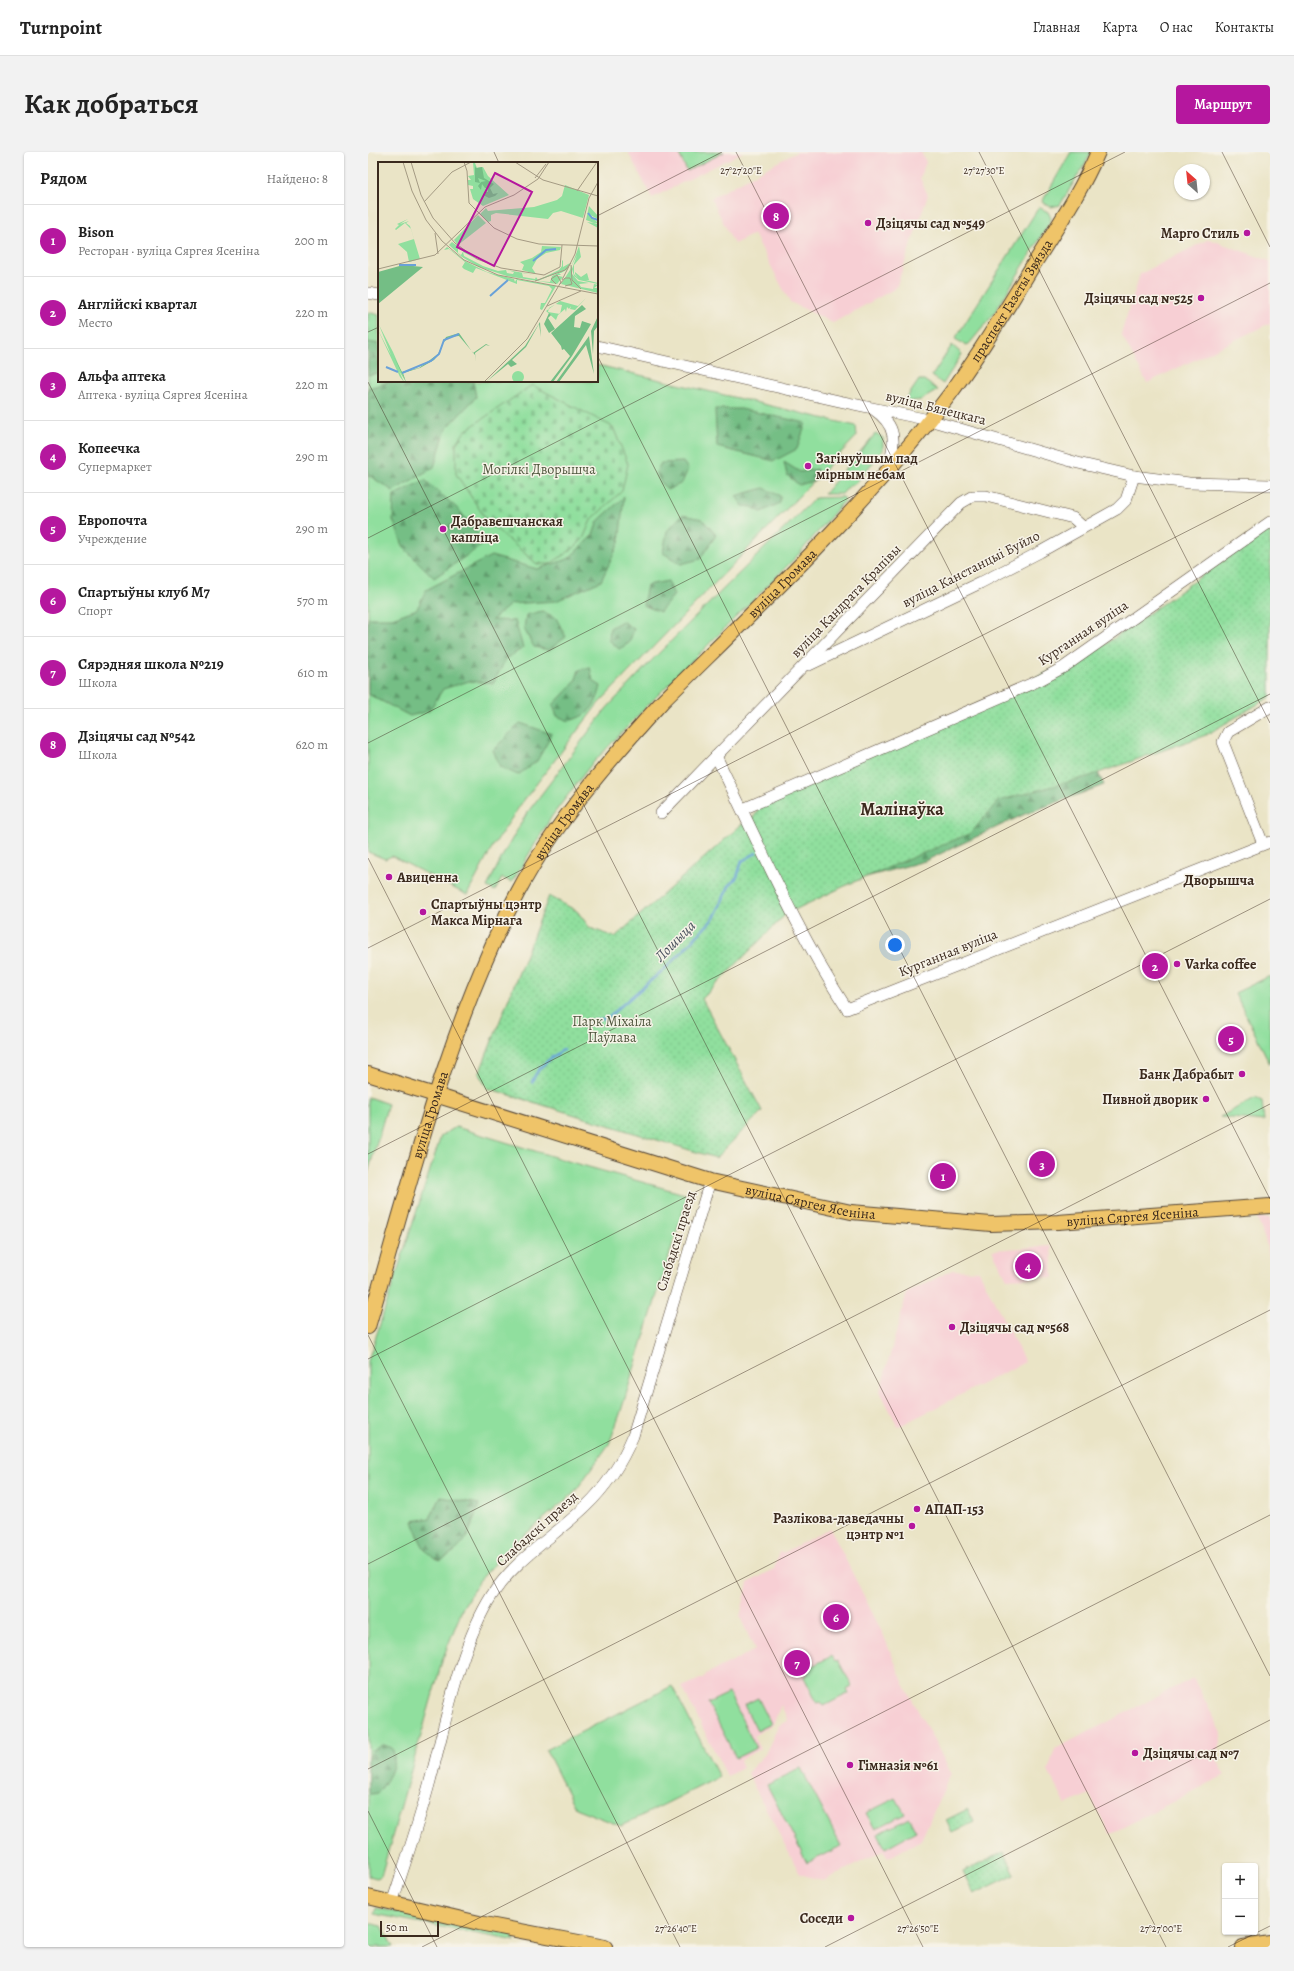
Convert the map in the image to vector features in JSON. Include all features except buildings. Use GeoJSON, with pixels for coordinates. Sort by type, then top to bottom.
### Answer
{"type":"FeatureCollection","features":[{"type":"Feature","properties":{"kind":"main road","name":"праспект Газеты Звязда"},"geometry":{"type":"LineString","coordinates":[[1087,176],[1098,152]]}},
{"type":"Feature","properties":{"kind":"main road","name":"праспект Газеты Звязда"},"geometry":{"type":"LineString","coordinates":[[929,420],[975,358],[1087,176],[1104,152]]}},
{"type":"Feature","properties":{"kind":"main road","name":"вуліца Громава"},"geometry":{"type":"LineString","coordinates":[[368,1327],[436,1096],[470,1002],[501,927],[518,891],[564,821],[613,758],[662,702],[832,533],[929,420]]}},
{"type":"Feature","properties":{"kind":"main road","name":"вуліца Сяргея Ясеніна"},"geometry":{"type":"LineString","coordinates":[[368,1074],[710,1181],[851,1212],[980,1224],[1058,1222],[1270,1206]]}},
{"type":"Feature","properties":{"kind":"main road"},"geometry":{"type":"LineString","coordinates":[[368,1897],[479,1923],[605,1947]]}},
{"type":"Feature","properties":{"kind":"main road"},"geometry":{"type":"LineString","coordinates":[[1243,1947],[1270,1943]]}},
{"type":"Feature","properties":{"kind":"street"},"geometry":{"type":"LineString","coordinates":[[368,293],[378,295]]}},
{"type":"Feature","properties":{"kind":"street","name":"вуліца Бялецкага"},"geometry":{"type":"LineString","coordinates":[[598,346],[929,420],[1078,463],[1134,476],[1212,485],[1270,485]]}},
{"type":"Feature","properties":{"kind":"street"},"geometry":{"type":"LineString","coordinates":[[871,408],[883,417],[893,433],[893,444],[889,467]]}},
{"type":"Feature","properties":{"kind":"street","name":"вуліца Канстанцыі Буйло"},"geometry":{"type":"LineString","coordinates":[[803,668],[980,583],[1040,552],[1117,509],[1126,500],[1134,476]]}},
{"type":"Feature","properties":{"kind":"street","name":"вуліца Кандрата Крапівы"},"geometry":{"type":"LineString","coordinates":[[661,813],[803,668],[961,503],[973,496],[986,496],[1073,518],[1083,527]]}},
{"type":"Feature","properties":{"kind":"street","name":"Курганная вуліца"},"geometry":{"type":"LineString","coordinates":[[743,809],[1040,680],[1064,666],[1270,522]]}},
{"type":"Feature","properties":{"kind":"street"},"geometry":{"type":"LineString","coordinates":[[1266,843],[1223,742],[1228,732],[1270,707]]}},
{"type":"Feature","properties":{"kind":"street","name":"Курганная вуліца"},"geometry":{"type":"LineString","coordinates":[[716,756],[743,809],[770,870],[797,922],[847,1009],[1266,843]]}},
{"type":"Feature","properties":{"kind":"street","name":"Слабадскі праезд"},"geometry":{"type":"LineString","coordinates":[[392,1903],[428,1788],[470,1637],[492,1595],[507,1574],[587,1506],[609,1480],[624,1457],[633,1436],[710,1181]]}},
{"type":"Feature","properties":{"kind":"shaded area"},"geometry":{"type":"Polygon","coordinates":[[[628,152],[743,152],[652,198],[628,152]]]}},
{"type":"Feature","properties":{"kind":"shaded area"},"geometry":{"type":"Polygon","coordinates":[[[797,152],[921,152],[926,162],[920,178],[928,195],[896,288],[833,323],[790,302],[754,234],[734,244],[711,198],[797,152]]]}},
{"type":"Feature","properties":{"kind":"shaded area","name":"Дзіцячы сад №525"},"geometry":{"type":"Polygon","coordinates":[[[1209,239],[1270,261],[1270,323],[1147,383],[1121,334],[1140,274],[1209,239]]]}},
{"type":"Feature","properties":{"kind":"shaded area"},"geometry":{"type":"Polygon","coordinates":[[[1257,1218],[1270,1218],[1270,1260],[1266,1243],[1257,1218]]]}},
{"type":"Feature","properties":{"kind":"shaded area"},"geometry":{"type":"Polygon","coordinates":[[[1051,1246],[1053,1277],[1007,1279],[992,1250],[1051,1246]]]}},
{"type":"Feature","properties":{"kind":"shaded area","name":"Дзіцячы сад №568"},"geometry":{"type":"Polygon","coordinates":[[[952,1270],[979,1271],[1025,1362],[898,1427],[880,1391],[907,1293],[952,1270]]]}},
{"type":"Feature","properties":{"kind":"shaded area"},"geometry":{"type":"Polygon","coordinates":[[[830,1528],[883,1634],[904,1684],[951,1773],[921,1840],[888,1858],[883,1851],[823,1881],[800,1874],[747,1773],[765,1754],[779,1725],[788,1721],[781,1705],[773,1725],[753,1736],[760,1749],[740,1760],[743,1768],[727,1776],[682,1687],[700,1679],[704,1679],[706,1674],[755,1650],[740,1617],[748,1583],[774,1569],[779,1552],[783,1553],[830,1528]]]}},
{"type":"Feature","properties":{"kind":"shaded area","name":"Дзіцячы сад №7"},"geometry":{"type":"Polygon","coordinates":[[[1193,1678],[1222,1733],[1216,1757],[1225,1775],[1110,1834],[1089,1794],[1066,1805],[1048,1771],[1055,1749],[1193,1678]]]}},
{"type":"Feature","properties":{"kind":"green space"},"geometry":{"type":"Polygon","coordinates":[[[678,152],[724,152],[687,171],[678,152]]]}},
{"type":"Feature","properties":{"kind":"green space"},"geometry":{"type":"Polygon","coordinates":[[[1071,152],[1092,152],[1060,205],[1051,207],[1042,202],[1071,152]]]}},
{"type":"Feature","properties":{"kind":"green space"},"geometry":{"type":"Polygon","coordinates":[[[1039,207],[1048,212],[1051,218],[1050,222],[993,315],[969,344],[966,345],[955,339],[1039,207]]]}},
{"type":"Feature","properties":{"kind":"green space"},"geometry":{"type":"Polygon","coordinates":[[[368,312],[378,315],[378,382],[598,382],[598,365],[856,426],[857,436],[598,704],[521,804],[493,846],[467,895],[392,856],[385,859],[368,852],[368,312]]]}},
{"type":"Feature","properties":{"kind":"green space"},"geometry":{"type":"Polygon","coordinates":[[[368,342],[378,344],[378,373],[368,375],[368,342]]]}},
{"type":"Feature","properties":{"kind":"green space"},"geometry":{"type":"Polygon","coordinates":[[[952,345],[962,354],[943,384],[932,376],[952,345]]]}},
{"type":"Feature","properties":{"kind":"green space"},"geometry":{"type":"Polygon","coordinates":[[[919,380],[924,380],[938,390],[921,400],[904,402],[919,380]]]}},
{"type":"Feature","properties":{"kind":"green space"},"geometry":{"type":"Polygon","coordinates":[[[389,382],[473,382],[476,397],[446,429],[434,467],[393,491],[370,476],[368,477],[368,388],[389,382]]]}},
{"type":"Feature","properties":{"kind":"green space","name":"Могілкі Дворышча"},"geometry":{"type":"Polygon","coordinates":[[[532,385],[613,427],[628,464],[622,491],[591,520],[583,539],[574,548],[550,564],[537,564],[488,522],[456,474],[456,444],[465,431],[532,385]]]}},
{"type":"Feature","properties":{"kind":"green space"},"geometry":{"type":"Polygon","coordinates":[[[715,409],[741,409],[806,423],[797,449],[774,461],[717,447],[715,409]]]}},
{"type":"Feature","properties":{"kind":"green space"},"geometry":{"type":"Polygon","coordinates":[[[876,433],[883,438],[883,450],[855,484],[850,485],[842,494],[824,494],[876,433]]]}},
{"type":"Feature","properties":{"kind":"green space"},"geometry":{"type":"Polygon","coordinates":[[[683,462],[688,469],[682,483],[667,490],[660,481],[656,472],[661,463],[683,462]]]}},
{"type":"Feature","properties":{"kind":"green space"},"geometry":{"type":"Polygon","coordinates":[[[784,462],[800,472],[817,469],[817,480],[799,485],[787,475],[784,462]]]}},
{"type":"Feature","properties":{"kind":"green space"},"geometry":{"type":"Polygon","coordinates":[[[425,480],[459,510],[485,543],[434,578],[404,548],[393,520],[394,495],[425,480]]]}},
{"type":"Feature","properties":{"kind":"green space"},"geometry":{"type":"Polygon","coordinates":[[[764,488],[780,496],[780,503],[761,512],[752,507],[743,506],[736,496],[764,488]]]}},
{"type":"Feature","properties":{"kind":"green space"},"geometry":{"type":"Polygon","coordinates":[[[624,497],[619,543],[601,581],[556,601],[511,604],[492,620],[515,621],[523,648],[506,659],[493,683],[469,681],[443,689],[429,711],[410,716],[368,694],[368,618],[392,618],[417,609],[426,590],[491,556],[537,569],[568,559],[593,535],[598,521],[624,497]]]}},
{"type":"Feature","properties":{"kind":"green space"},"geometry":{"type":"Polygon","coordinates":[[[843,497],[845,499],[844,501],[798,555],[648,705],[590,766],[552,816],[512,882],[502,878],[495,891],[487,887],[504,853],[527,813],[606,709],[652,660],[815,498],[843,497]]]}},
{"type":"Feature","properties":{"kind":"green space"},"geometry":{"type":"Polygon","coordinates":[[[682,515],[702,519],[716,535],[700,559],[681,564],[663,553],[667,531],[682,515]]]}},
{"type":"Feature","properties":{"kind":"green space","name":"Парк Міхаіла Паўлава"},"geometry":{"type":"Polygon","coordinates":[[[1270,527],[1270,697],[1206,735],[1090,776],[998,801],[971,833],[849,884],[786,914],[702,999],[762,1111],[716,1158],[487,1088],[479,1074],[549,896],[577,911],[590,928],[615,937],[741,825],[754,817],[760,805],[1100,648],[1270,527]]]}},
{"type":"Feature","properties":{"kind":"green space"},"geometry":{"type":"Polygon","coordinates":[[[668,581],[674,595],[660,612],[643,605],[647,585],[668,581]]]}},
{"type":"Feature","properties":{"kind":"green space"},"geometry":{"type":"Polygon","coordinates":[[[542,611],[556,618],[566,637],[549,650],[534,647],[524,629],[526,615],[542,611]]]}},
{"type":"Feature","properties":{"kind":"green space"},"geometry":{"type":"Polygon","coordinates":[[[622,621],[634,629],[629,643],[619,649],[609,640],[610,628],[622,621]]]}},
{"type":"Feature","properties":{"kind":"green space"},"geometry":{"type":"Polygon","coordinates":[[[590,667],[593,681],[601,686],[594,705],[587,713],[576,719],[569,721],[557,716],[553,705],[575,682],[579,670],[590,667]]]}},
{"type":"Feature","properties":{"kind":"green space"},"geometry":{"type":"Polygon","coordinates":[[[520,723],[552,734],[537,761],[518,775],[500,767],[493,750],[520,723]]]}},
{"type":"Feature","properties":{"kind":"green space"},"geometry":{"type":"Polygon","coordinates":[[[1091,758],[1104,785],[1025,814],[925,861],[811,892],[824,870],[1091,758]]]}},
{"type":"Feature","properties":{"kind":"green space"},"geometry":{"type":"Polygon","coordinates":[[[1270,976],[1270,1064],[1235,993],[1270,976]]]}},
{"type":"Feature","properties":{"kind":"green space"},"geometry":{"type":"Polygon","coordinates":[[[368,1097],[388,1104],[368,1173],[368,1097]]]}},
{"type":"Feature","properties":{"kind":"green space"},"geometry":{"type":"Polygon","coordinates":[[[1255,1098],[1262,1101],[1264,1121],[1220,1117],[1255,1098]]]}},
{"type":"Feature","properties":{"kind":"green space"},"geometry":{"type":"Polygon","coordinates":[[[456,1127],[571,1162],[688,1195],[620,1414],[609,1444],[574,1493],[509,1548],[479,1581],[463,1607],[443,1658],[381,1876],[377,1878],[368,1876],[368,1361],[441,1136],[456,1127]]]}},
{"type":"Feature","properties":{"kind":"green space"},"geometry":{"type":"Polygon","coordinates":[[[441,1497],[479,1504],[467,1537],[450,1555],[440,1560],[425,1549],[419,1539],[413,1521],[430,1518],[441,1497]]]}},
{"type":"Feature","properties":{"kind":"green space"},"geometry":{"type":"Polygon","coordinates":[[[832,1656],[835,1661],[838,1660],[852,1686],[847,1689],[849,1693],[824,1706],[821,1702],[817,1703],[804,1677],[808,1674],[806,1669],[832,1656]]]}},
{"type":"Feature","properties":{"kind":"green space"},"geometry":{"type":"Polygon","coordinates":[[[672,1686],[719,1777],[621,1826],[575,1808],[546,1750],[672,1686]]]}},
{"type":"Feature","properties":{"kind":"green space"},"geometry":{"type":"Polygon","coordinates":[[[729,1693],[756,1748],[736,1758],[708,1703],[729,1693]]]}},
{"type":"Feature","properties":{"kind":"green space"},"geometry":{"type":"Polygon","coordinates":[[[758,1698],[771,1724],[757,1731],[744,1705],[758,1698]]]}},
{"type":"Feature","properties":{"kind":"green space"},"geometry":{"type":"Polygon","coordinates":[[[384,1745],[392,1748],[394,1754],[393,1766],[378,1793],[372,1794],[368,1792],[368,1759],[372,1750],[384,1745]]]}},
{"type":"Feature","properties":{"kind":"green space"},"geometry":{"type":"Polygon","coordinates":[[[801,1768],[841,1846],[807,1863],[767,1785],[801,1768]]]}},
{"type":"Feature","properties":{"kind":"green space"},"geometry":{"type":"Polygon","coordinates":[[[896,1798],[905,1814],[875,1829],[866,1813],[896,1798]]]}},
{"type":"Feature","properties":{"kind":"green space"},"geometry":{"type":"Polygon","coordinates":[[[968,1809],[974,1822],[952,1833],[946,1820],[968,1809]]]}},
{"type":"Feature","properties":{"kind":"green space"},"geometry":{"type":"Polygon","coordinates":[[[909,1818],[916,1831],[885,1848],[878,1834],[909,1818]]]}},
{"type":"Feature","properties":{"kind":"green space"},"geometry":{"type":"Polygon","coordinates":[[[1004,1852],[1015,1874],[974,1894],[963,1872],[1004,1852]]]}},
{"type":"Feature","properties":{"kind":"green space"},"geometry":{"type":"Polygon","coordinates":[[[376,1908],[511,1934],[515,1941],[374,1914],[376,1908]]]}},
{"type":"Feature","properties":{"kind":"green space"},"geometry":{"type":"Polygon","coordinates":[[[368,1923],[382,1926],[393,1947],[368,1947],[368,1923]]]}},
{"type":"Feature","properties":{"kind":"waterway","name":"Лошыца"},"geometry":{"type":"LineString","coordinates":[[586,1023],[608,1017],[669,965],[714,918],[729,886],[737,877],[742,861],[756,853]]}},
{"type":"Feature","properties":{"kind":"waterway","name":"Лошыца"},"geometry":{"type":"LineString","coordinates":[[532,1082],[541,1067],[564,1049]]}},
{"type":"Feature","properties":{"kind":"place","name":"Дзіцячы сад №542"},"geometry":{"type":"Point","coordinates":[776,216]}},
{"type":"Feature","properties":{"kind":"place","name":"Дзіцячы сад №549"},"geometry":{"type":"Point","coordinates":[868,223]}},
{"type":"Feature","properties":{"kind":"place","name":"Марго Стиль"},"geometry":{"type":"Point","coordinates":[1247,233]}},
{"type":"Feature","properties":{"kind":"place","name":"Дзіцячы сад №525"},"geometry":{"type":"Point","coordinates":[1201,298]}},
{"type":"Feature","properties":{"kind":"place","name":"Загінуўшым пад мірным небам"},"geometry":{"type":"Point","coordinates":[808,466]}},
{"type":"Feature","properties":{"kind":"place","name":"Дабравешчанская капліца"},"geometry":{"type":"Point","coordinates":[443,529]}},
{"type":"Feature","properties":{"kind":"place","name":"Авиценна"},"geometry":{"type":"Point","coordinates":[389,877]}},
{"type":"Feature","properties":{"kind":"place","name":"Спартыўны цэнтр Макса Мірнага"},"geometry":{"type":"Point","coordinates":[423,912]}},
{"type":"Feature","properties":{"kind":"place","name":"Varka coffee"},"geometry":{"type":"Point","coordinates":[1177,964]}},
{"type":"Feature","properties":{"kind":"place","name":"Англійскі квартал"},"geometry":{"type":"Point","coordinates":[1155,966]}},
{"type":"Feature","properties":{"kind":"place","name":"Европочта"},"geometry":{"type":"Point","coordinates":[1231,1039]}},
{"type":"Feature","properties":{"kind":"place","name":"Банк Дабрабыт"},"geometry":{"type":"Point","coordinates":[1242,1074]}},
{"type":"Feature","properties":{"kind":"place","name":"Пивной дворик"},"geometry":{"type":"Point","coordinates":[1206,1099]}},
{"type":"Feature","properties":{"kind":"place","name":"Альфа аптека"},"geometry":{"type":"Point","coordinates":[1042,1164]}},
{"type":"Feature","properties":{"kind":"place","name":"Bison"},"geometry":{"type":"Point","coordinates":[943,1176]}},
{"type":"Feature","properties":{"kind":"place","name":"Копеечка"},"geometry":{"type":"Point","coordinates":[1028,1266]}},
{"type":"Feature","properties":{"kind":"place","name":"Дзіцячы сад №568"},"geometry":{"type":"Point","coordinates":[952,1327]}},
{"type":"Feature","properties":{"kind":"place","name":"АПАП-153"},"geometry":{"type":"Point","coordinates":[917,1509]}},
{"type":"Feature","properties":{"kind":"place","name":"Разлікова-даведачны цэнтр №1"},"geometry":{"type":"Point","coordinates":[912,1526]}},
{"type":"Feature","properties":{"kind":"place","name":"Спартыўны клуб М7"},"geometry":{"type":"Point","coordinates":[836,1617]}},
{"type":"Feature","properties":{"kind":"place","name":"Сярэдняя школа №219"},"geometry":{"type":"Point","coordinates":[797,1663]}},
{"type":"Feature","properties":{"kind":"place","name":"Дзіцячы сад №7"},"geometry":{"type":"Point","coordinates":[1135,1753]}},
{"type":"Feature","properties":{"kind":"place","name":"Гімназія №61"},"geometry":{"type":"Point","coordinates":[850,1765]}},
{"type":"Feature","properties":{"kind":"place","name":"Соседи"},"geometry":{"type":"Point","coordinates":[851,1918]}},
{"type":"Feature","properties":{"kind":"district","name":"Малінаўка"},"geometry":{"type":"Point","coordinates":[902,809]}},
{"type":"Feature","properties":{"kind":"district","name":"Дворышча"},"geometry":{"type":"Point","coordinates":[1219,880]}}]}
